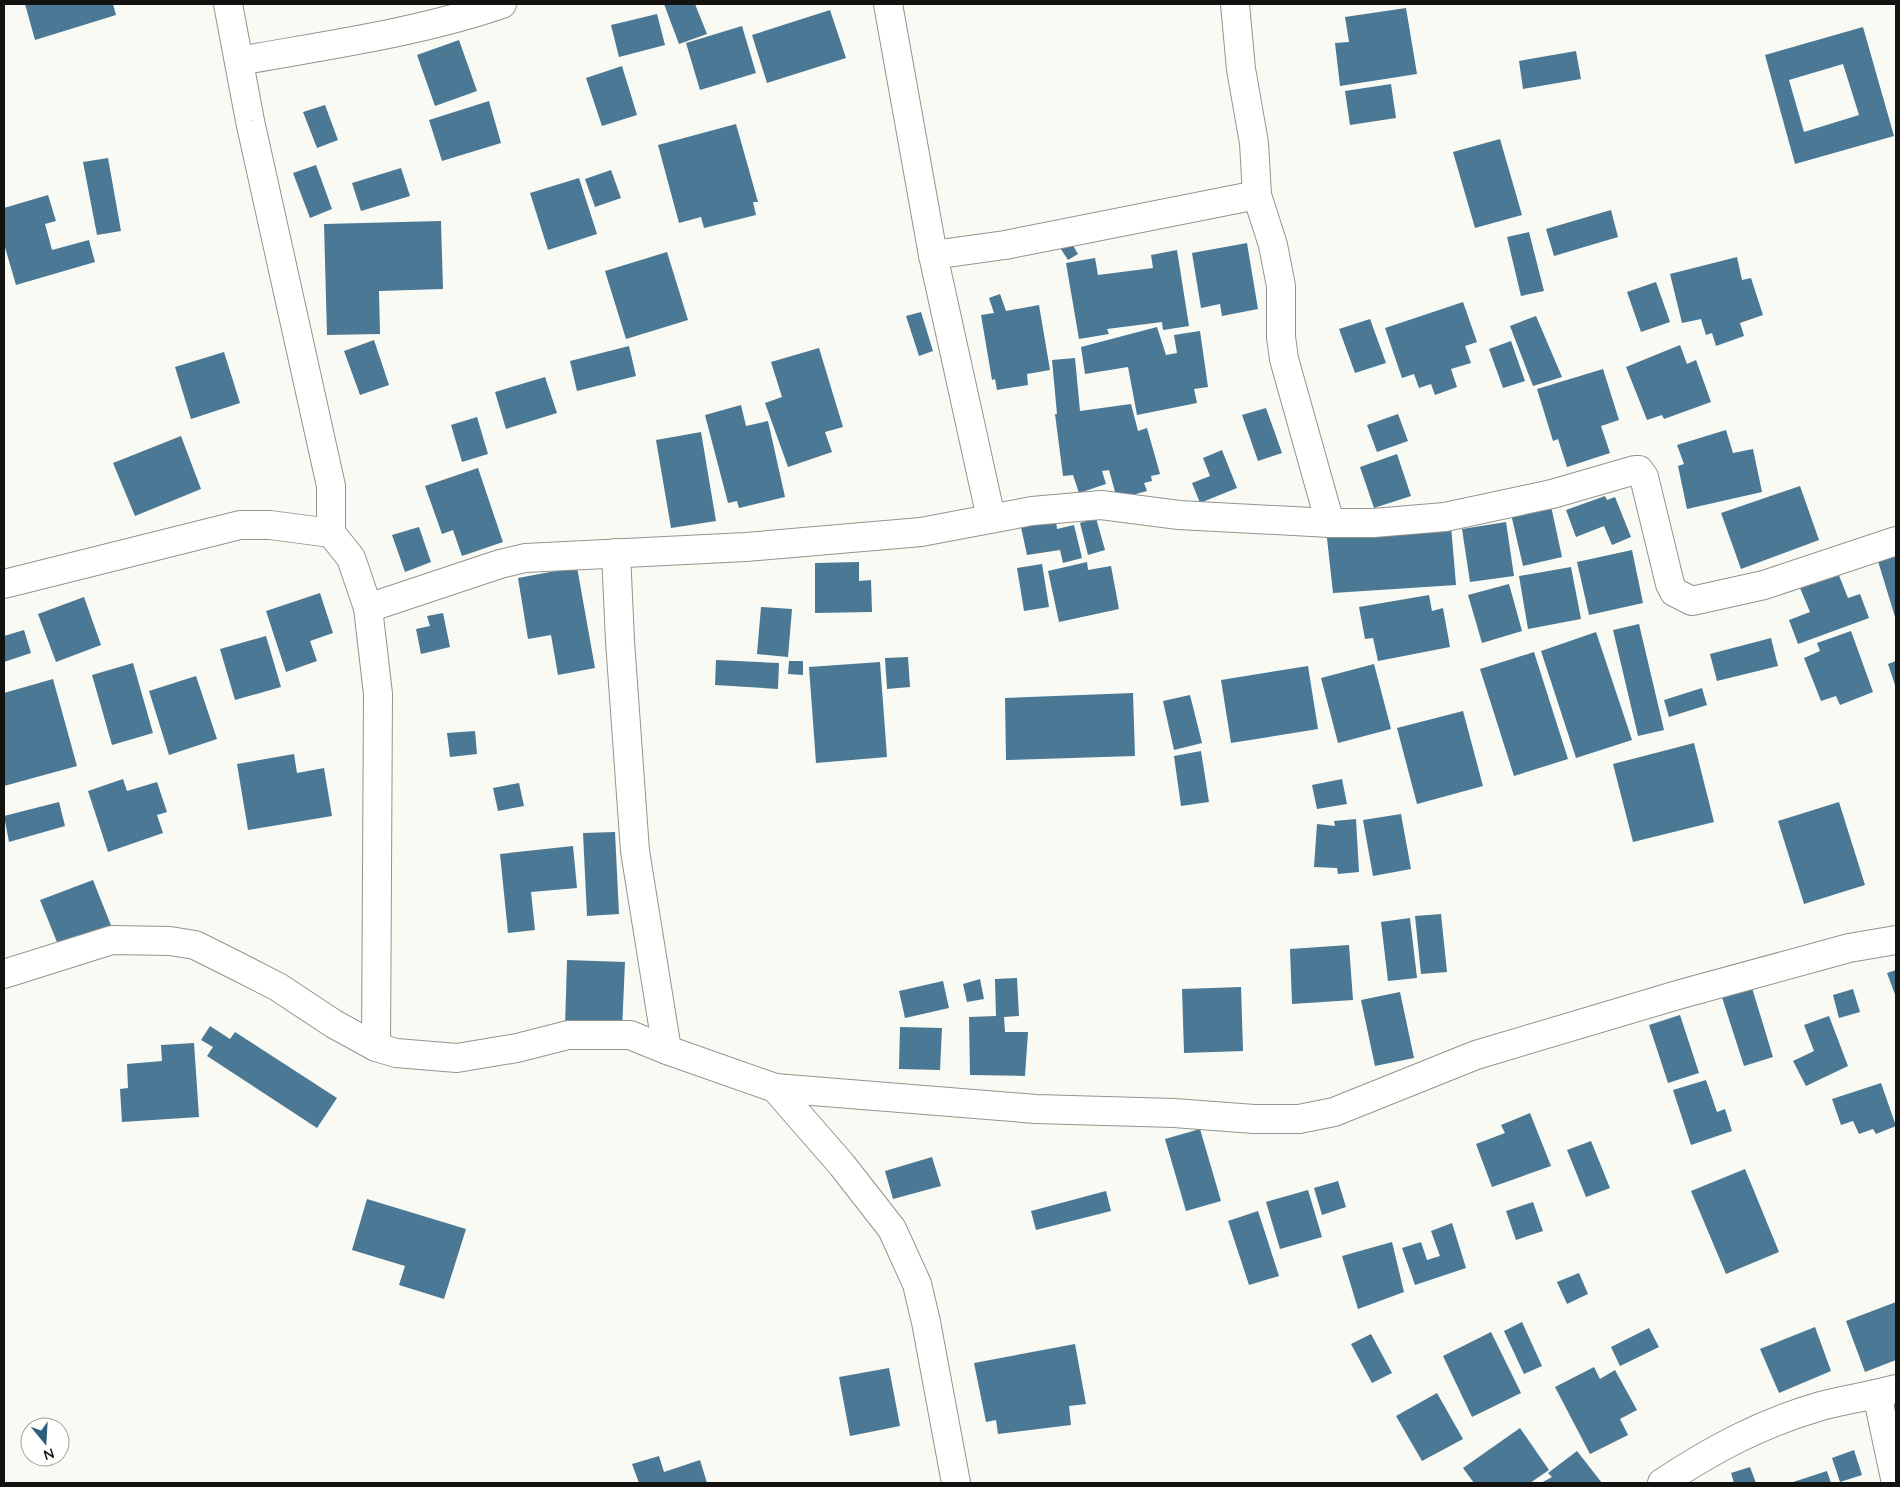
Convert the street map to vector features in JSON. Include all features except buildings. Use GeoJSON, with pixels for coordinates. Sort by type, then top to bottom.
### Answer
{"type":"FeatureCollection","features":[{"type":"Feature","properties":{"kind":"street"},"geometry":{"type":"LineString","coordinates":[[228,4],[250,121],[330,486],[331,532],[351,558],[368,608],[378,694],[376,1047]]}},
{"type":"Feature","properties":{"kind":"street"},"geometry":{"type":"LineString","coordinates":[[240,60],[376,36],[477,12],[502,4]]}},
{"type":"Feature","properties":{"kind":"street"},"geometry":{"type":"LineString","coordinates":[[888,4],[933,255],[991,518]]}},
{"type":"Feature","properties":{"kind":"street"},"geometry":{"type":"LineString","coordinates":[[1234,4],[1241,69],[1254,143],[1257,195],[1273,245],[1281,286],[1281,338],[1284,359],[1330,523]]}},
{"type":"Feature","properties":{"kind":"street"},"geometry":{"type":"LineString","coordinates":[[933,255],[1005,245],[1257,195]]}},
{"type":"Feature","properties":{"kind":"street"},"geometry":{"type":"LineString","coordinates":[[368,608],[517,560],[616,553],[662,553],[746,548],[903,533],[1032,511],[1101,505],[1179,515],[1330,523],[1373,523],[1445,517],[1552,494],[1628,470],[1639,470],[1644,477],[1670,584],[1674,592],[1692,601],[1764,585],[1896,541]]}},
{"type":"Feature","properties":{"kind":"street"},"geometry":{"type":"LineString","coordinates":[[4,584],[240,525],[270,525],[331,532]]}},
{"type":"Feature","properties":{"kind":"street"},"geometry":{"type":"LineString","coordinates":[[616,553],[620,641],[635,851],[666,1050]]}},
{"type":"Feature","properties":{"kind":"street"},"geometry":{"type":"LineString","coordinates":[[4,974],[112,940],[170,941],[195,945],[278,987],[334,1024],[376,1047],[396,1053],[458,1058],[517,1048],[568,1035],[630,1035],[666,1050],[775,1088],[1036,1109],[1174,1113],[1254,1119],[1316,1116],[1334,1112],[1476,1055],[1681,994],[1849,948],[1896,940]]}},
{"type":"Feature","properties":{"kind":"street"},"geometry":{"type":"LineString","coordinates":[[775,1088],[842,1165],[892,1229],[917,1284],[926,1322],[956,1483]]}},
{"type":"Feature","properties":{"kind":"street"},"geometry":{"type":"LineString","coordinates":[[1662,1483],[1706,1454],[1762,1427],[1822,1406],[1887,1391],[1896,1483]]}}]}
